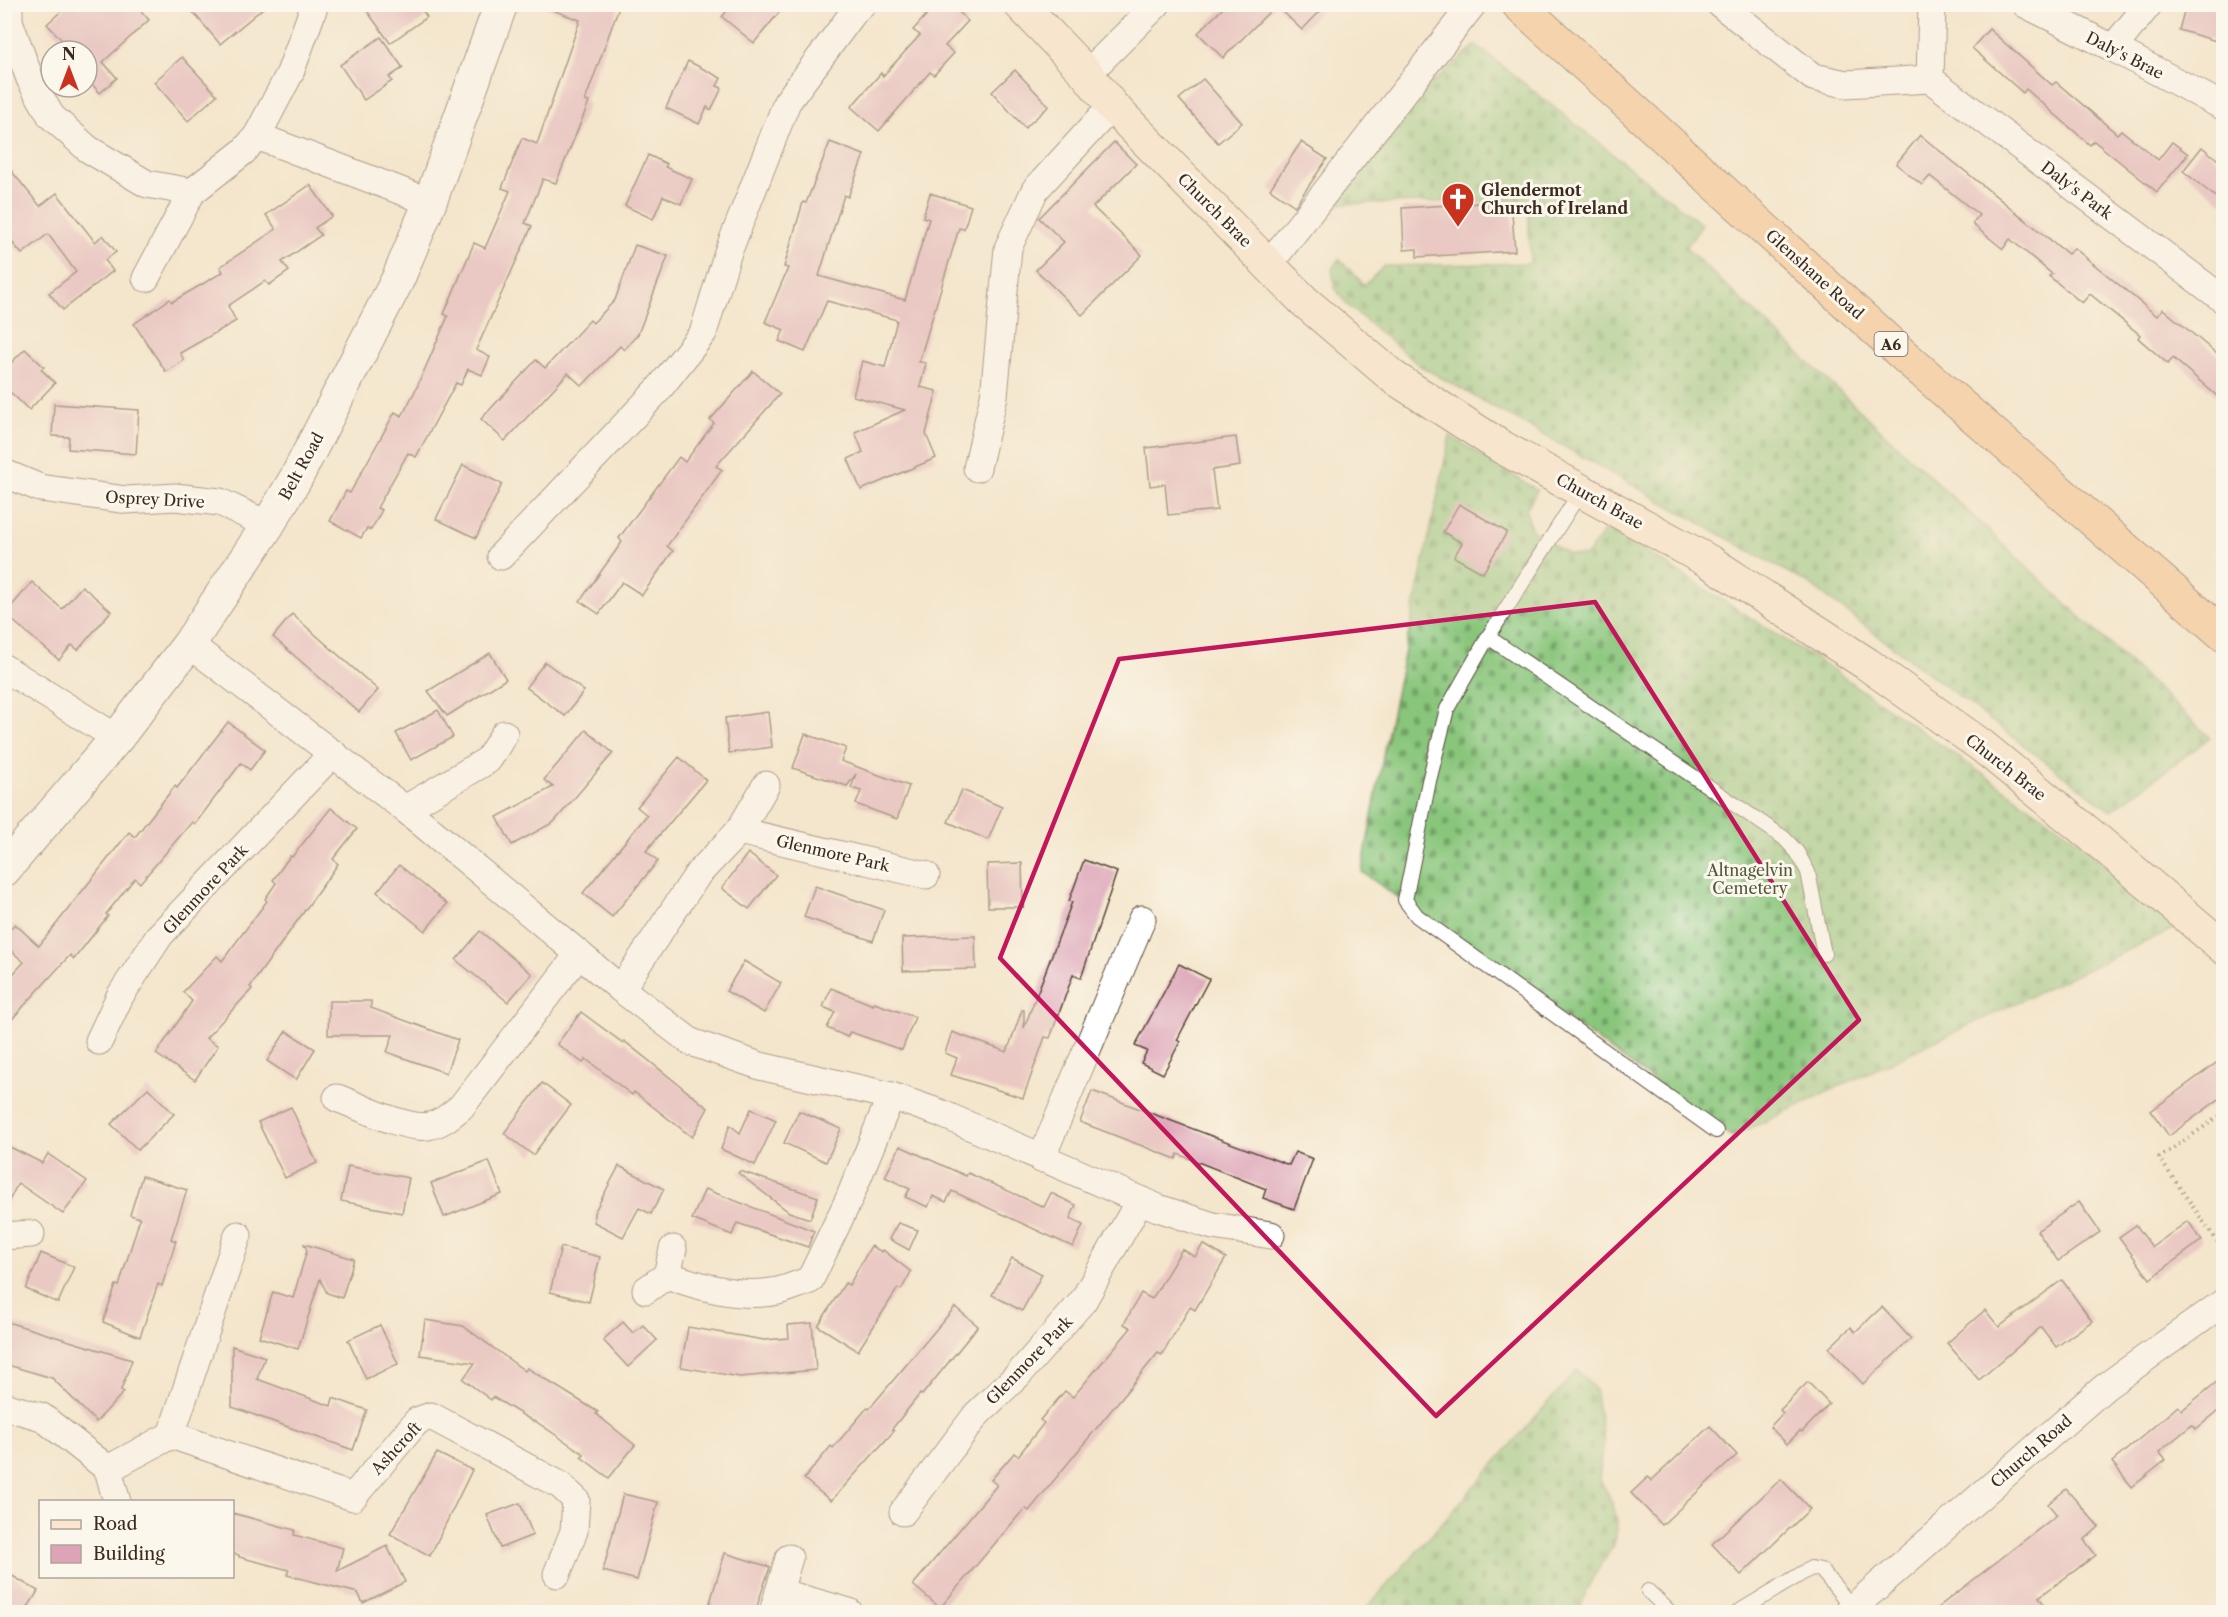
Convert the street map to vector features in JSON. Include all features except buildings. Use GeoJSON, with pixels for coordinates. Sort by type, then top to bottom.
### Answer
{"type":"FeatureCollection","features":[{"type":"Feature","properties":{"kind":"highway","name":"Glenshane Road"},"geometry":{"type":"LineString","coordinates":[[1518,4],[1901,353],[2223,635]]}},
{"type":"Feature","properties":{"kind":"main road","name":"Church Brae"},"geometry":{"type":"LineString","coordinates":[[1020,4],[1087,74],[1113,106],[1304,301],[1393,377],[1500,446],[1710,562],[1867,664],[1982,746],[2097,840],[2223,948]]}},
{"type":"Feature","properties":{"kind":"street"},"geometry":{"type":"LineString","coordinates":[[9,4],[9,21],[30,79],[51,116],[88,149],[147,184],[192,192]]}},
{"type":"Feature","properties":{"kind":"street"},"geometry":{"type":"LineString","coordinates":[[146,278],[192,192],[244,152],[257,136],[290,73],[315,4]]}},
{"type":"Feature","properties":{"kind":"street","name":"Belt Road"},"geometry":{"type":"LineString","coordinates":[[4,870],[117,738],[189,644],[268,525],[296,478],[398,279],[430,202],[501,4]]}},
{"type":"Feature","properties":{"kind":"street"},"geometry":{"type":"LineString","coordinates":[[501,556],[658,390],[703,333],[727,255],[787,102],[862,4]]}},
{"type":"Feature","properties":{"kind":"street"},"geometry":{"type":"LineString","coordinates":[[1087,74],[1157,4]]}},
{"type":"Feature","properties":{"kind":"street"},"geometry":{"type":"LineString","coordinates":[[1269,264],[1473,4]]}},
{"type":"Feature","properties":{"kind":"street"},"geometry":{"type":"LineString","coordinates":[[1720,4],[1813,77],[1846,84],[1930,79],[1932,4]]}},
{"type":"Feature","properties":{"kind":"street","name":"Daly's Brae"},"geometry":{"type":"LineString","coordinates":[[2025,4],[2223,107]]}},
{"type":"Feature","properties":{"kind":"street"},"geometry":{"type":"LineString","coordinates":[[2113,48],[2149,4]]}},
{"type":"Feature","properties":{"kind":"street","name":"Daly's Park"},"geometry":{"type":"LineString","coordinates":[[1930,79],[2223,300]]}},
{"type":"Feature","properties":{"kind":"street"},"geometry":{"type":"LineString","coordinates":[[976,468],[994,396],[1008,248],[1035,190],[1113,106]]}},
{"type":"Feature","properties":{"kind":"street"},"geometry":{"type":"LineString","coordinates":[[257,136],[430,202]]}},
{"type":"Feature","properties":{"kind":"street","name":"Osprey Drive"},"geometry":{"type":"LineString","coordinates":[[4,473],[40,488],[127,500],[175,497],[220,502],[268,525]]}},
{"type":"Feature","properties":{"kind":"street"},"geometry":{"type":"LineString","coordinates":[[189,644],[405,809],[621,989],[690,1042],[760,1066],[891,1096],[940,1113],[1041,1159],[1140,1200],[1213,1226],[1271,1235]]}},
{"type":"Feature","properties":{"kind":"street"},"geometry":{"type":"LineString","coordinates":[[4,668],[117,738]]}},
{"type":"Feature","properties":{"kind":"street"},"geometry":{"type":"LineString","coordinates":[[405,809],[488,760],[504,734]]}},
{"type":"Feature","properties":{"kind":"street","name":"Glenmore Park"},"geometry":{"type":"LineString","coordinates":[[99,1041],[120,996],[160,935],[333,753]]}},
{"type":"Feature","properties":{"kind":"street"},"geometry":{"type":"LineString","coordinates":[[621,989],[698,874],[739,831],[766,785]]}},
{"type":"Feature","properties":{"kind":"street","name":"Glenmore Park"},"geometry":{"type":"LineString","coordinates":[[739,831],[926,875]]}},
{"type":"Feature","properties":{"kind":"street"},"geometry":{"type":"LineString","coordinates":[[1041,1159],[1142,919]]}},
{"type":"Feature","properties":{"kind":"street"},"geometry":{"type":"LineString","coordinates":[[337,1098],[414,1126],[428,1126],[442,1122],[461,1107],[579,954]]}},
{"type":"Feature","properties":{"kind":"street"},"geometry":{"type":"LineString","coordinates":[[662,1271],[695,1286],[745,1293],[777,1291],[810,1280],[849,1199],[891,1096]]}},
{"type":"Feature","properties":{"kind":"street","name":"Glenmore Park"},"geometry":{"type":"LineString","coordinates":[[903,1512],[977,1414],[1018,1375],[1083,1301],[1140,1200]]}},
{"type":"Feature","properties":{"kind":"street"},"geometry":{"type":"LineString","coordinates":[[4,1236],[31,1234]]}},
{"type":"Feature","properties":{"kind":"street"},"geometry":{"type":"LineString","coordinates":[[108,1469],[171,1435],[242,1250]]}},
{"type":"Feature","properties":{"kind":"street","name":"Church Road"},"geometry":{"type":"LineString","coordinates":[[1850,1610],[2105,1387],[2223,1302]]}},
{"type":"Feature","properties":{"kind":"street"},"geometry":{"type":"LineString","coordinates":[[4,1406],[42,1417],[108,1469],[116,1500]]}},
{"type":"Feature","properties":{"kind":"street","name":"Ashcroft"},"geometry":{"type":"LineString","coordinates":[[171,1435],[353,1497],[417,1421],[431,1416],[560,1485],[576,1500],[574,1530],[556,1574]]}},
{"type":"Feature","properties":{"kind":"street"},"geometry":{"type":"LineString","coordinates":[[789,1558],[776,1602],[849,1612]]}},
{"type":"Feature","properties":{"kind":"lane"},"geometry":{"type":"LineString","coordinates":[[1581,491],[1488,637],[1447,709],[1429,781],[1405,900],[1417,916],[1716,1131]]}},
{"type":"Feature","properties":{"kind":"lane"},"geometry":{"type":"LineString","coordinates":[[1488,637],[1784,838],[1797,852],[1808,872],[1824,954]]}},
{"type":"Feature","properties":{"kind":"lane"},"geometry":{"type":"LineString","coordinates":[[1738,1612],[1810,1568],[1821,1570],[1850,1610]]}},
{"type":"Feature","properties":{"kind":"lane"},"geometry":{"type":"LineString","coordinates":[[1648,1591],[1670,1612]]}},
{"type":"Feature","properties":{"kind":"path"},"geometry":{"type":"LineString","coordinates":[[2223,1113],[2159,1158],[2223,1251]]}},
{"type":"Feature","properties":{"kind":"highlighted area"},"geometry":{"type":"Polygon","coordinates":[[[1595,602],[1859,1020],[1436,1416],[1000,958],[1119,659],[1595,602]]]}},
{"type":"Feature","properties":{"kind":"green space"},"geometry":{"type":"Polygon","coordinates":[[[1476,45],[1702,225],[1686,248],[2210,738],[2111,811],[1809,584],[1420,366],[1346,304],[1335,288],[1332,269],[1339,259],[1365,285],[1384,266],[1530,263],[1528,200],[1338,204],[1364,164],[1425,89],[1476,45]]]}},
{"type":"Feature","properties":{"kind":"green space","name":"Altnagelvin Cemetery"},"geometry":{"type":"Polygon","coordinates":[[[1450,436],[1537,490],[1526,510],[1532,530],[1568,554],[1586,556],[1607,527],[1827,666],[2075,838],[2173,929],[1732,1137],[1362,872],[1384,751],[1450,436]]]}},
{"type":"Feature","properties":{"kind":"green space"},"geometry":{"type":"Polygon","coordinates":[[[1577,1370],[1595,1389],[1604,1442],[1599,1479],[1612,1502],[1617,1521],[1616,1536],[1586,1593],[1580,1612],[1363,1612],[1577,1370]]]}},
{"type":"Feature","properties":{"kind":"place","name":"Glendermot Church of Ireland"},"geometry":{"type":"Point","coordinates":[1458,228]}}]}
